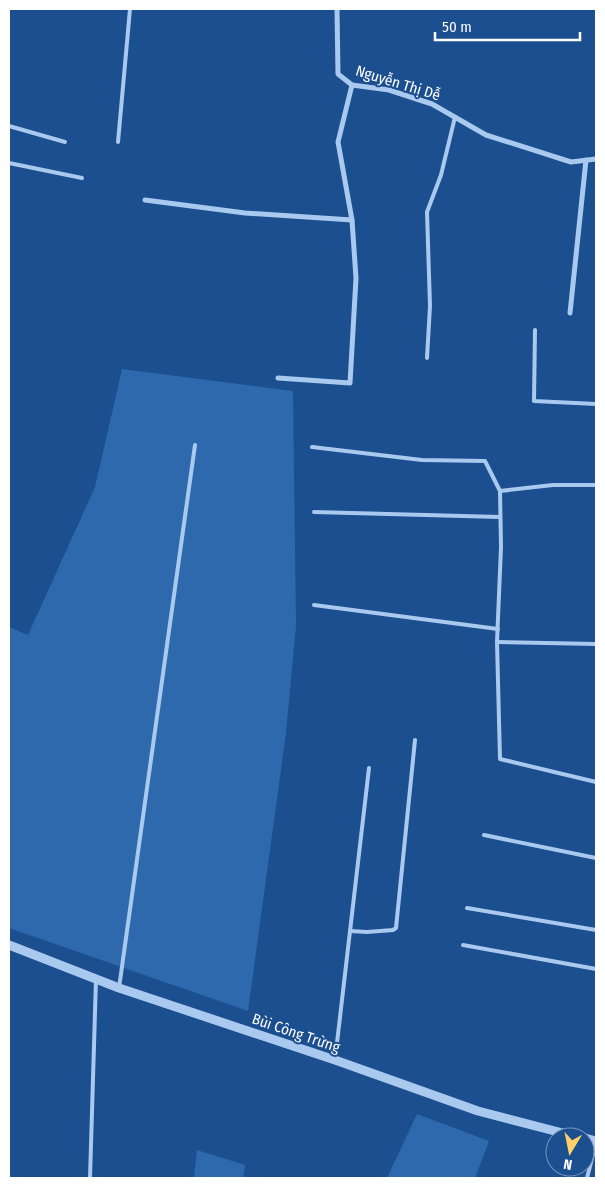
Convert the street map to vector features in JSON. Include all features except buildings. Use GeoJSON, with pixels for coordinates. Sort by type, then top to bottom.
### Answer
{"type":"FeatureCollection","features":[{"type":"Feature","properties":{"kind":"street","name":"Nguyễn Thị Dễ"},"geometry":{"type":"LineString","coordinates":[[337,9],[338,74],[352,85],[390,90],[432,104],[486,135],[571,162],[596,159]]}},
{"type":"Feature","properties":{"kind":"street"},"geometry":{"type":"LineString","coordinates":[[278,378],[350,383],[356,278],[352,220],[338,142],[352,85]]}},
{"type":"Feature","properties":{"kind":"street"},"geometry":{"type":"LineString","coordinates":[[570,313],[586,160]]}},
{"type":"Feature","properties":{"kind":"street"},"geometry":{"type":"LineString","coordinates":[[145,200],[246,213],[352,220]]}},
{"type":"Feature","properties":{"kind":"street","name":"Bùi Công Trừng"},"geometry":{"type":"LineString","coordinates":[[9,946],[119,988],[335,1060],[478,1111],[545,1128]]}},
{"type":"Feature","properties":{"kind":"lane"},"geometry":{"type":"LineString","coordinates":[[118,142],[130,9]]}},
{"type":"Feature","properties":{"kind":"lane"},"geometry":{"type":"LineString","coordinates":[[426,358],[430,306],[427,212],[441,175],[455,117]]}},
{"type":"Feature","properties":{"kind":"lane"},"geometry":{"type":"LineString","coordinates":[[9,126],[65,142]]}},
{"type":"Feature","properties":{"kind":"lane"},"geometry":{"type":"LineString","coordinates":[[9,163],[82,178]]}},
{"type":"Feature","properties":{"kind":"lane"},"geometry":{"type":"LineString","coordinates":[[535,330],[534,401],[596,404]]}},
{"type":"Feature","properties":{"kind":"lane"},"geometry":{"type":"LineString","coordinates":[[119,988],[195,446]]}},
{"type":"Feature","properties":{"kind":"lane"},"geometry":{"type":"LineString","coordinates":[[312,447],[422,460],[485,461],[500,491],[497,642],[500,759],[596,782]]}},
{"type":"Feature","properties":{"kind":"lane"},"geometry":{"type":"LineString","coordinates":[[500,491],[552,485],[596,485]]}},
{"type":"Feature","properties":{"kind":"lane"},"geometry":{"type":"LineString","coordinates":[[314,512],[500,517]]}},
{"type":"Feature","properties":{"kind":"lane"},"geometry":{"type":"LineString","coordinates":[[314,605],[498,629]]}},
{"type":"Feature","properties":{"kind":"lane"},"geometry":{"type":"LineString","coordinates":[[497,642],[596,644]]}},
{"type":"Feature","properties":{"kind":"lane"},"geometry":{"type":"LineString","coordinates":[[350,931],[366,932],[393,930],[396,928],[415,740]]}},
{"type":"Feature","properties":{"kind":"lane"},"geometry":{"type":"LineString","coordinates":[[335,1060],[369,768]]}},
{"type":"Feature","properties":{"kind":"lane"},"geometry":{"type":"LineString","coordinates":[[484,835],[596,858]]}},
{"type":"Feature","properties":{"kind":"lane"},"geometry":{"type":"LineString","coordinates":[[467,908],[596,930]]}},
{"type":"Feature","properties":{"kind":"lane"},"geometry":{"type":"LineString","coordinates":[[463,945],[596,969]]}},
{"type":"Feature","properties":{"kind":"lane"},"geometry":{"type":"LineString","coordinates":[[90,1178],[96,979]]}},
{"type":"Feature","properties":{"kind":"lane"},"geometry":{"type":"LineString","coordinates":[[586,1178],[596,1142]]}},
{"type":"Feature","properties":{"kind":"shaded area"},"geometry":{"type":"Polygon","coordinates":[[[122,369],[293,391],[296,626],[286,733],[248,1011],[9,928],[9,627],[28,635],[95,487],[122,369]]]}},
{"type":"Feature","properties":{"kind":"shaded area"},"geometry":{"type":"Polygon","coordinates":[[[417,1114],[489,1141],[475,1178],[387,1178],[417,1114]]]}},
{"type":"Feature","properties":{"kind":"shaded area"},"geometry":{"type":"Polygon","coordinates":[[[197,1150],[245,1165],[243,1178],[194,1178],[197,1150]]]}}]}
